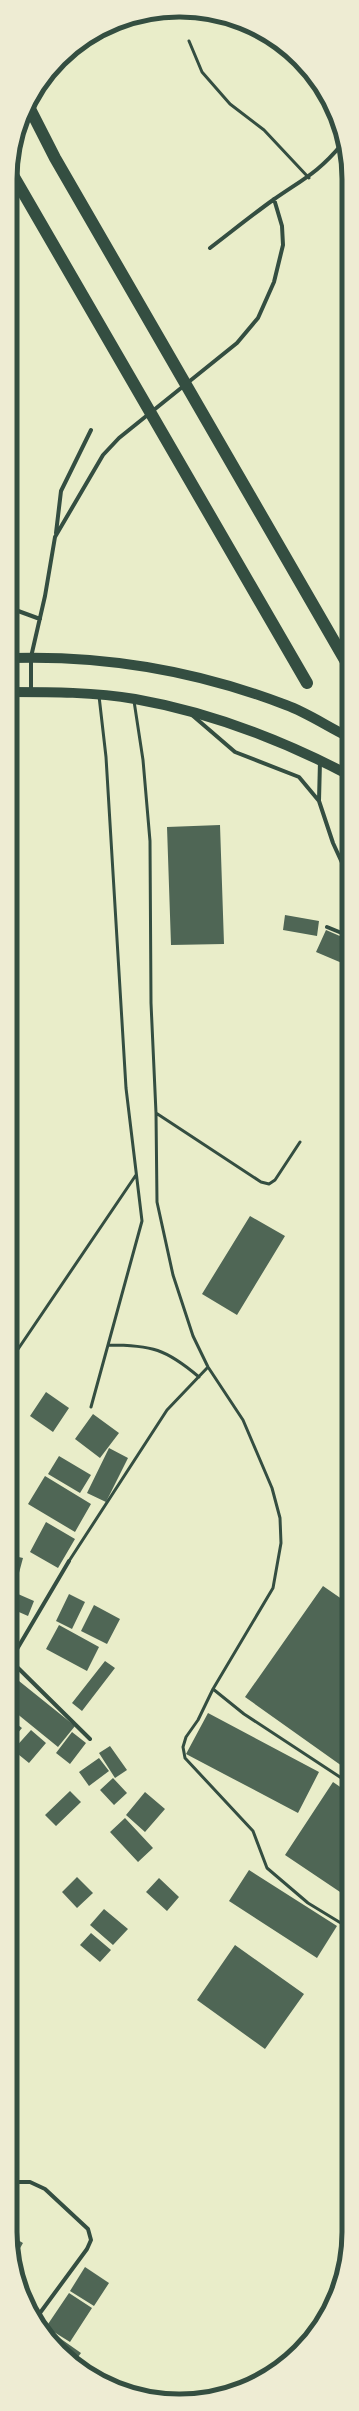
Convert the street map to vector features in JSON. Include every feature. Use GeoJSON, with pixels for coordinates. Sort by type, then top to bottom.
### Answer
{"type":"FeatureCollection","features":[{"type":"Feature","properties":{"kind":"highway"},"geometry":{"type":"LineString","coordinates":[[32,112],[55,158],[342,655]]}},
{"type":"Feature","properties":{"kind":"highway"},"geometry":{"type":"LineString","coordinates":[[17,182],[306,683]]}},
{"type":"Feature","properties":{"kind":"main road"},"geometry":{"type":"LineString","coordinates":[[17,658],[31,657],[131,663],[211,680],[288,706],[342,733]]}},
{"type":"Feature","properties":{"kind":"main road"},"geometry":{"type":"LineString","coordinates":[[17,692],[134,699],[188,712],[258,733],[320,760],[342,771]]}},
{"type":"Feature","properties":{"kind":"street"},"geometry":{"type":"LineString","coordinates":[[210,248],[274,199],[309,178],[326,163],[339,148]]}},
{"type":"Feature","properties":{"kind":"street"},"geometry":{"type":"LineString","coordinates":[[55,537],[99,461],[119,438],[237,344],[258,318],[274,282],[283,245],[282,226],[274,199]]}},
{"type":"Feature","properties":{"kind":"street"},"geometry":{"type":"LineString","coordinates":[[31,692],[31,657],[40,619],[55,537],[61,491],[91,430]]}},
{"type":"Feature","properties":{"kind":"street"},"geometry":{"type":"LineString","coordinates":[[17,611],[40,619]]}},
{"type":"Feature","properties":{"kind":"street"},"geometry":{"type":"LineString","coordinates":[[188,712],[235,752],[298,777],[319,801]]}},
{"type":"Feature","properties":{"kind":"street"},"geometry":{"type":"LineString","coordinates":[[320,760],[319,801],[333,843],[342,863]]}},
{"type":"Feature","properties":{"kind":"street"},"geometry":{"type":"LineString","coordinates":[[327,927],[342,933]]}},
{"type":"Feature","properties":{"kind":"street"},"geometry":{"type":"LineString","coordinates":[[17,1649],[69,1560]]}},
{"type":"Feature","properties":{"kind":"street"},"geometry":{"type":"LineString","coordinates":[[17,1668],[90,1739]]}},
{"type":"Feature","properties":{"kind":"street"},"geometry":{"type":"LineString","coordinates":[[17,2182],[30,2182],[45,2189],[88,2229],[91,2240],[87,2249],[39,2314]]}},
{"type":"Feature","properties":{"kind":"lane"},"geometry":{"type":"LineString","coordinates":[[190,41],[202,72],[230,104],[264,130],[309,178]]}},
{"type":"Feature","properties":{"kind":"lane"},"geometry":{"type":"LineString","coordinates":[[91,1407],[142,1221],[126,1088],[106,757],[99,696]]}},
{"type":"Feature","properties":{"kind":"lane"},"geometry":{"type":"LineString","coordinates":[[134,699],[143,760],[150,841],[151,1003],[156,1113],[157,1202],[173,1275],[193,1336],[208,1367],[243,1420],[269,1482],[280,1518],[281,1543],[273,1588],[213,1689],[198,1720],[186,1737],[183,1747],[185,1758],[253,1830],[267,1868],[308,1903],[342,1924]]}},
{"type":"Feature","properties":{"kind":"lane"},"geometry":{"type":"LineString","coordinates":[[156,1113],[261,1182],[269,1184],[275,1180],[300,1142]]}},
{"type":"Feature","properties":{"kind":"lane"},"geometry":{"type":"LineString","coordinates":[[17,1352],[136,1175]]}},
{"type":"Feature","properties":{"kind":"lane"},"geometry":{"type":"LineString","coordinates":[[108,1345],[128,1345],[157,1349],[177,1358],[199,1377]]}},
{"type":"Feature","properties":{"kind":"lane"},"geometry":{"type":"LineString","coordinates":[[69,1560],[167,1410],[208,1367]]}},
{"type":"Feature","properties":{"kind":"lane"},"geometry":{"type":"LineString","coordinates":[[213,1689],[244,1714],[342,1778]]}},
{"type":"Feature","properties":{"kind":"building"},"geometry":{"type":"Polygon","coordinates":[[[220,825],[224,944],[171,945],[167,827],[220,825]]]}},
{"type":"Feature","properties":{"kind":"building"},"geometry":{"type":"Polygon","coordinates":[[[285,915],[319,921],[317,936],[283,930],[285,915]]]}},
{"type":"Feature","properties":{"kind":"building"},"geometry":{"type":"Polygon","coordinates":[[[326,930],[342,937],[342,963],[316,952],[326,930]]]}},
{"type":"Feature","properties":{"kind":"building"},"geometry":{"type":"Polygon","coordinates":[[[250,1216],[285,1236],[237,1315],[202,1294],[250,1216]]]}},
{"type":"Feature","properties":{"kind":"building"},"geometry":{"type":"Polygon","coordinates":[[[46,1392],[69,1408],[53,1432],[30,1416],[46,1392]]]}},
{"type":"Feature","properties":{"kind":"building"},"geometry":{"type":"Polygon","coordinates":[[[93,1414],[119,1433],[100,1458],[75,1439],[93,1414]]]}},
{"type":"Feature","properties":{"kind":"building"},"geometry":{"type":"Polygon","coordinates":[[[109,1448],[128,1458],[106,1502],[87,1493],[109,1448]]]}},
{"type":"Feature","properties":{"kind":"building"},"geometry":{"type":"Polygon","coordinates":[[[59,1456],[91,1475],[80,1493],[48,1474],[59,1456]]]}},
{"type":"Feature","properties":{"kind":"building"},"geometry":{"type":"Polygon","coordinates":[[[45,1476],[91,1504],[75,1532],[28,1504],[45,1476]]]}},
{"type":"Feature","properties":{"kind":"building"},"geometry":{"type":"Polygon","coordinates":[[[46,1522],[75,1539],[58,1568],[30,1552],[46,1522]]]}},
{"type":"Feature","properties":{"kind":"building"},"geometry":{"type":"Polygon","coordinates":[[[17,1557],[23,1558],[17,1580],[17,1557]]]}},
{"type":"Feature","properties":{"kind":"building"},"geometry":{"type":"Polygon","coordinates":[[[323,1586],[342,1599],[342,1766],[245,1697],[323,1586]]]}},
{"type":"Feature","properties":{"kind":"building"},"geometry":{"type":"Polygon","coordinates":[[[18,1594],[34,1601],[28,1616],[17,1611],[18,1594]]]}},
{"type":"Feature","properties":{"kind":"building"},"geometry":{"type":"Polygon","coordinates":[[[69,1594],[85,1602],[72,1629],[56,1621],[69,1594]]]}},
{"type":"Feature","properties":{"kind":"building"},"geometry":{"type":"Polygon","coordinates":[[[94,1605],[120,1619],[107,1644],[81,1631],[94,1605]]]}},
{"type":"Feature","properties":{"kind":"building"},"geometry":{"type":"Polygon","coordinates":[[[59,1625],[99,1647],[87,1671],[46,1649],[59,1625]]]}},
{"type":"Feature","properties":{"kind":"building"},"geometry":{"type":"Polygon","coordinates":[[[105,1661],[115,1668],[82,1711],[72,1703],[105,1661]]]}},
{"type":"Feature","properties":{"kind":"building"},"geometry":{"type":"Polygon","coordinates":[[[19,1681],[75,1726],[58,1747],[17,1714],[17,1683],[19,1681]]]}},
{"type":"Feature","properties":{"kind":"building"},"geometry":{"type":"Polygon","coordinates":[[[208,1713],[319,1772],[298,1813],[186,1754],[208,1713]]]}},
{"type":"Feature","properties":{"kind":"building"},"geometry":{"type":"Polygon","coordinates":[[[17,1724],[22,1728],[17,1734],[17,1724]]]}},
{"type":"Feature","properties":{"kind":"building"},"geometry":{"type":"Polygon","coordinates":[[[31,1730],[46,1743],[29,1763],[17,1753],[17,1746],[31,1730]]]}},
{"type":"Feature","properties":{"kind":"building"},"geometry":{"type":"Polygon","coordinates":[[[72,1732],[86,1743],[70,1764],[56,1753],[72,1732]]]}},
{"type":"Feature","properties":{"kind":"building"},"geometry":{"type":"Polygon","coordinates":[[[110,1746],[127,1770],[115,1778],[99,1753],[110,1746]]]}},
{"type":"Feature","properties":{"kind":"building"},"geometry":{"type":"Polygon","coordinates":[[[99,1758],[109,1771],[89,1786],[79,1772],[99,1758]]]}},
{"type":"Feature","properties":{"kind":"building"},"geometry":{"type":"Polygon","coordinates":[[[113,1778],[127,1793],[114,1805],[100,1790],[113,1778]]]}},
{"type":"Feature","properties":{"kind":"building"},"geometry":{"type":"Polygon","coordinates":[[[333,1782],[342,1788],[342,1893],[285,1855],[333,1782]]]}},
{"type":"Feature","properties":{"kind":"building"},"geometry":{"type":"Polygon","coordinates":[[[70,1791],[81,1802],[56,1826],[45,1815],[70,1791]]]}},
{"type":"Feature","properties":{"kind":"building"},"geometry":{"type":"Polygon","coordinates":[[[145,1792],[165,1809],[145,1832],[126,1815],[145,1792]]]}},
{"type":"Feature","properties":{"kind":"building"},"geometry":{"type":"Polygon","coordinates":[[[125,1818],[153,1848],[138,1862],[110,1832],[125,1818]]]}},
{"type":"Feature","properties":{"kind":"building"},"geometry":{"type":"Polygon","coordinates":[[[249,1870],[337,1926],[317,1958],[229,1901],[249,1870]]]}},
{"type":"Feature","properties":{"kind":"building"},"geometry":{"type":"Polygon","coordinates":[[[77,1877],[93,1893],[77,1908],[62,1892],[77,1877]]]}},
{"type":"Feature","properties":{"kind":"building"},"geometry":{"type":"Polygon","coordinates":[[[159,1878],[179,1897],[167,1911],[146,1892],[159,1878]]]}},
{"type":"Feature","properties":{"kind":"building"},"geometry":{"type":"Polygon","coordinates":[[[104,1909],[128,1929],[113,1945],[90,1925],[104,1909]]]}},
{"type":"Feature","properties":{"kind":"building"},"geometry":{"type":"Polygon","coordinates":[[[91,1933],[111,1950],[100,1962],[80,1945],[91,1933]]]}},
{"type":"Feature","properties":{"kind":"building"},"geometry":{"type":"Polygon","coordinates":[[[235,1945],[304,1994],[265,2049],[197,2000],[235,1945]]]}},
{"type":"Feature","properties":{"kind":"building"},"geometry":{"type":"Polygon","coordinates":[[[17,2240],[23,2243],[18,2252],[17,2240]]]}},
{"type":"Feature","properties":{"kind":"building"},"geometry":{"type":"Polygon","coordinates":[[[85,2267],[109,2283],[94,2306],[70,2291],[85,2267]]]}},
{"type":"Feature","properties":{"kind":"building"},"geometry":{"type":"Polygon","coordinates":[[[69,2293],[92,2308],[70,2342],[51,2330],[47,2325],[69,2293]]]}},
{"type":"Feature","properties":{"kind":"building"},"geometry":{"type":"Polygon","coordinates":[[[53,2334],[81,2353],[78,2358],[72,2354],[53,2334]]]}}]}
